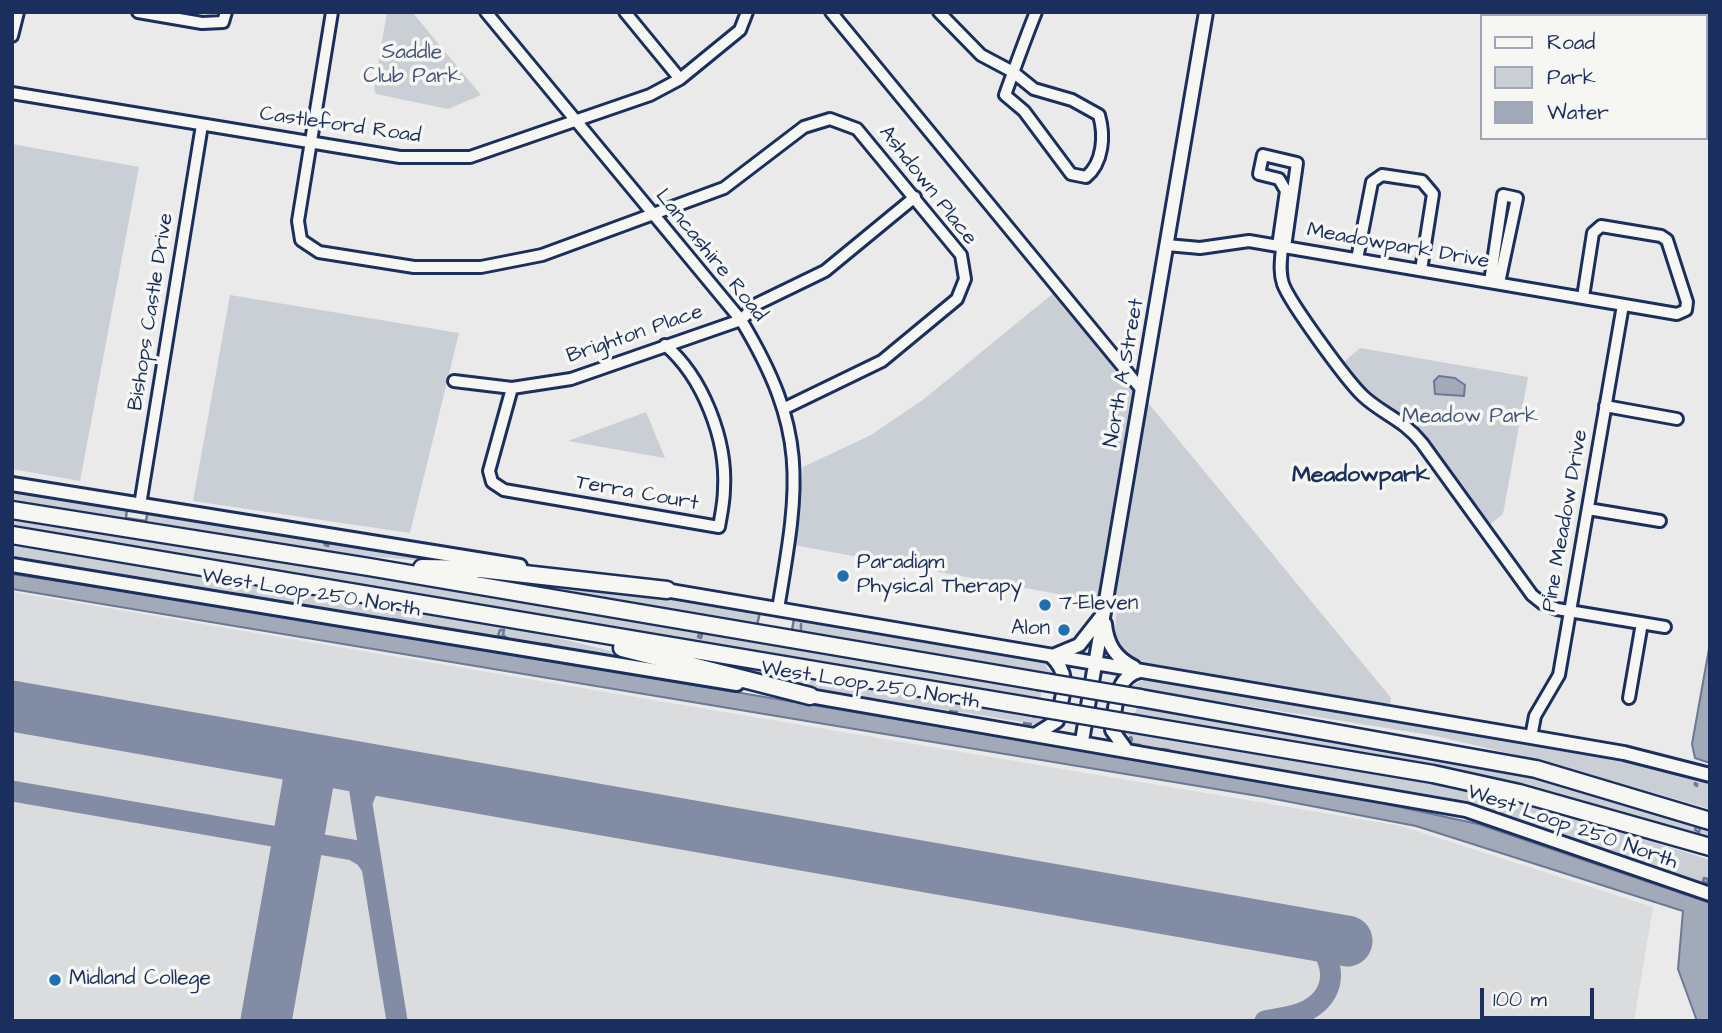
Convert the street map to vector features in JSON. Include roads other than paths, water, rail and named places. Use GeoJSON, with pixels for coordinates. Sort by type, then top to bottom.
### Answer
{"type":"FeatureCollection","features":[{"type":"Feature","properties":{"kind":"highway"},"geometry":{"type":"LineString","coordinates":[[12,510],[369,567],[1140,698],[1536,769],[1710,821]]}},
{"type":"Feature","properties":{"kind":"highway"},"geometry":{"type":"LineString","coordinates":[[12,535],[1433,774],[1550,800],[1710,847]]}},
{"type":"Feature","properties":{"kind":"highway"},"geometry":{"type":"LineString","coordinates":[[369,567],[480,569],[667,590]]}},
{"type":"Feature","properties":{"kind":"highway"},"geometry":{"type":"LineString","coordinates":[[507,620],[810,696]]}},
{"type":"Feature","properties":{"kind":"highway"},"geometry":{"type":"LineString","coordinates":[[1659,831],[1710,852]]}},
{"type":"Feature","properties":{"kind":"main road","name":"North A Street"},"geometry":{"type":"LineString","coordinates":[[1082,741],[1206,12]]}},
{"type":"Feature","properties":{"kind":"main road"},"geometry":{"type":"LineString","coordinates":[[12,484],[667,590],[1531,737],[1624,753],[1710,775]]}},
{"type":"Feature","properties":{"kind":"main road","name":"West Loop 250 North"},"geometry":{"type":"LineString","coordinates":[[12,565],[1037,733],[1466,810],[1710,894]]}},
{"type":"Feature","properties":{"kind":"main road"},"geometry":{"type":"LineString","coordinates":[[1051,656],[1079,645],[1104,614]]}},
{"type":"Feature","properties":{"kind":"main road"},"geometry":{"type":"LineString","coordinates":[[1104,614],[1108,643],[1125,662],[1140,671]]}},
{"type":"Feature","properties":{"kind":"main road"},"geometry":{"type":"LineString","coordinates":[[1037,733],[1057,721],[1065,679],[1063,668],[1051,656]]}},
{"type":"Feature","properties":{"kind":"main road"},"geometry":{"type":"LineString","coordinates":[[1125,748],[1112,730],[1119,685],[1129,673],[1140,671]]}},
{"type":"Feature","properties":{"kind":"street"},"geometry":{"type":"LineString","coordinates":[[12,36],[18,12]]}},
{"type":"Feature","properties":{"kind":"street"},"geometry":{"type":"LineString","coordinates":[[138,12],[202,23],[225,17]]}},
{"type":"Feature","properties":{"kind":"street"},"geometry":{"type":"LineString","coordinates":[[332,12],[298,222],[301,240],[319,253],[414,267],[481,267],[542,255],[654,216]]}},
{"type":"Feature","properties":{"kind":"street","name":"Lancashire Road"},"geometry":{"type":"LineString","coordinates":[[486,12],[741,320],[768,365],[785,408],[794,449],[796,490],[778,609]]}},
{"type":"Feature","properties":{"kind":"street"},"geometry":{"type":"LineString","coordinates":[[625,12],[680,79]]}},
{"type":"Feature","properties":{"kind":"street","name":"Castleford Road"},"geometry":{"type":"LineString","coordinates":[[12,93],[400,158],[470,157],[650,95],[680,79],[740,30],[747,12]]}},
{"type":"Feature","properties":{"kind":"street"},"geometry":{"type":"LineString","coordinates":[[831,12],[1142,390]]}},
{"type":"Feature","properties":{"kind":"street"},"geometry":{"type":"LineString","coordinates":[[939,12],[981,55],[1013,72],[1034,89],[1072,100],[1099,115],[1103,130],[1097,168],[1086,177],[1071,174],[1024,111],[1005,95],[1013,72],[1035,13]]}},
{"type":"Feature","properties":{"kind":"street","name":"Ashdown Place"},"geometry":{"type":"LineString","coordinates":[[654,216],[724,188],[804,127],[830,120],[858,129],[961,256],[965,279],[957,299],[882,361],[785,408]]}},
{"type":"Feature","properties":{"kind":"street","name":"Bishops Castle Drive"},"geometry":{"type":"LineString","coordinates":[[140,505],[202,125]]}},
{"type":"Feature","properties":{"kind":"street"},"geometry":{"type":"LineString","coordinates":[[1357,259],[1372,182],[1382,175],[1422,181],[1433,194],[1421,270]]}},
{"type":"Feature","properties":{"kind":"street"},"geometry":{"type":"LineString","coordinates":[[1290,191],[1280,275],[1284,287],[1362,395],[1410,428],[1532,595],[1546,605],[1665,627]]}},
{"type":"Feature","properties":{"kind":"street","name":"Brighton Place"},"geometry":{"type":"LineString","coordinates":[[454,381],[512,388],[571,379],[741,320],[757,304],[824,271],[915,197]]}},
{"type":"Feature","properties":{"kind":"street","name":"Meadowpark Drive"},"geometry":{"type":"LineString","coordinates":[[1167,245],[1200,248],[1249,241],[1282,246],[1495,283],[1623,305],[1677,314],[1686,310],[1687,302],[1671,246],[1661,236],[1597,228],[1583,298]]}},
{"type":"Feature","properties":{"kind":"street"},"geometry":{"type":"LineString","coordinates":[[1495,283],[1501,245]]}},
{"type":"Feature","properties":{"kind":"street","name":"Pine Meadow Drive"},"geometry":{"type":"LineString","coordinates":[[1531,737],[1535,716],[1559,674],[1623,305]]}},
{"type":"Feature","properties":{"kind":"street","name":"Terra Court"},"geometry":{"type":"LineString","coordinates":[[512,388],[489,471],[492,482],[504,490],[719,527],[725,487],[717,430],[694,378],[665,345]]}},
{"type":"Feature","properties":{"kind":"street"},"geometry":{"type":"LineString","coordinates":[[1605,406],[1677,419]]}},
{"type":"Feature","properties":{"kind":"street"},"geometry":{"type":"LineString","coordinates":[[1588,509],[1660,521]]}},
{"type":"Feature","properties":{"kind":"street"},"geometry":{"type":"LineString","coordinates":[[1629,698],[1642,623]]}},
{"type":"Feature","properties":{"kind":"water"},"geometry":{"type":"Polygon","coordinates":[[[1439,376],[1455,378],[1465,385],[1464,396],[1435,394],[1434,381],[1439,376]]]}},
{"type":"Feature","properties":{"kind":"water"},"geometry":{"type":"Polygon","coordinates":[[[12,574],[260,612],[1335,793],[1478,824],[1710,903],[1710,1021],[1697,1021],[1678,969],[1683,911],[1416,826],[1264,797],[12,589],[12,574]]]}},
{"type":"Feature","properties":{"kind":"water"},"geometry":{"type":"Polygon","coordinates":[[[1710,643],[1710,763],[1695,758],[1692,744],[1710,643]]]}},
{"type":"Feature","properties":{"kind":"waterway"},"geometry":{"type":"LineString","coordinates":[[127,507],[148,510],[146,521],[126,518],[127,507]]}},
{"type":"Feature","properties":{"kind":"waterway"},"geometry":{"type":"LineString","coordinates":[[323,539],[330,540],[328,546],[325,545],[323,539]]}},
{"type":"Feature","properties":{"kind":"waterway"},"geometry":{"type":"LineString","coordinates":[[137,578],[149,580]]}},
{"type":"Feature","properties":{"kind":"waterway"},"geometry":{"type":"LineString","coordinates":[[238,594],[253,596]]}},
{"type":"Feature","properties":{"kind":"waterway"},"geometry":{"type":"LineString","coordinates":[[760,612],[794,618],[792,631],[757,625],[760,612]]}},
{"type":"Feature","properties":{"kind":"waterway"},"geometry":{"type":"LineString","coordinates":[[393,619],[405,621]]}},
{"type":"Feature","properties":{"kind":"waterway"},"geometry":{"type":"LineString","coordinates":[[801,624],[801,632]]}},
{"type":"Feature","properties":{"kind":"waterway"},"geometry":{"type":"LineString","coordinates":[[500,630],[504,630],[503,635],[507,638],[498,636],[500,630]]}},
{"type":"Feature","properties":{"kind":"waterway"},"geometry":{"type":"LineString","coordinates":[[699,634],[702,634],[701,638],[698,637],[699,634]]}},
{"type":"Feature","properties":{"kind":"waterway"},"geometry":{"type":"LineString","coordinates":[[544,644],[551,645]]}},
{"type":"Feature","properties":{"kind":"waterway"},"geometry":{"type":"LineString","coordinates":[[588,652],[595,653]]}},
{"type":"Feature","properties":{"kind":"waterway"},"geometry":{"type":"LineString","coordinates":[[870,700],[878,701]]}},
{"type":"Feature","properties":{"kind":"waterway"},"geometry":{"type":"LineString","coordinates":[[950,711],[957,712]]}},
{"type":"Feature","properties":{"kind":"waterway"},"geometry":{"type":"LineString","coordinates":[[1024,723],[1031,724]]}},
{"type":"Feature","properties":{"kind":"waterway"},"geometry":{"type":"LineString","coordinates":[[1131,737],[1132,740],[1129,742],[1127,739],[1131,737]]}},
{"type":"Feature","properties":{"kind":"waterway"},"geometry":{"type":"LineString","coordinates":[[1133,744],[1140,745]]}},
{"type":"Feature","properties":{"kind":"waterway"},"geometry":{"type":"LineString","coordinates":[[1162,749],[1169,750]]}},
{"type":"Feature","properties":{"kind":"waterway"},"geometry":{"type":"LineString","coordinates":[[1695,783],[1697,784],[1697,786],[1695,785],[1695,783]]}},
{"type":"Feature","properties":{"kind":"waterway"},"geometry":{"type":"LineString","coordinates":[[1696,827],[1700,828],[1699,832],[1695,830],[1696,827]]}},
{"type":"Feature","properties":{"kind":"waterway"},"geometry":{"type":"LineString","coordinates":[[1704,878],[1708,879],[1707,883],[1703,881],[1704,878]]}},
{"type":"Feature","properties":{"kind":"place","name":"Paradigm Physical Therapy"},"geometry":{"type":"Point","coordinates":[843,576]}},
{"type":"Feature","properties":{"kind":"place","name":"7-Eleven"},"geometry":{"type":"Point","coordinates":[1045,605]}},
{"type":"Feature","properties":{"kind":"place","name":"Alon"},"geometry":{"type":"Point","coordinates":[1064,630]}},
{"type":"Feature","properties":{"kind":"place","name":"Midland College"},"geometry":{"type":"Point","coordinates":[55,980]}},
{"type":"Feature","properties":{"kind":"district","name":"Meadowpark"},"geometry":{"type":"Point","coordinates":[1361,476]}},
{"type":"Feature","properties":{"kind":"park label","name":"Saddle Club Park"},"geometry":{"type":"Point","coordinates":[412,66]}},
{"type":"Feature","properties":{"kind":"park label","name":"Meadow Park"},"geometry":{"type":"Point","coordinates":[1470,418]}}]}
